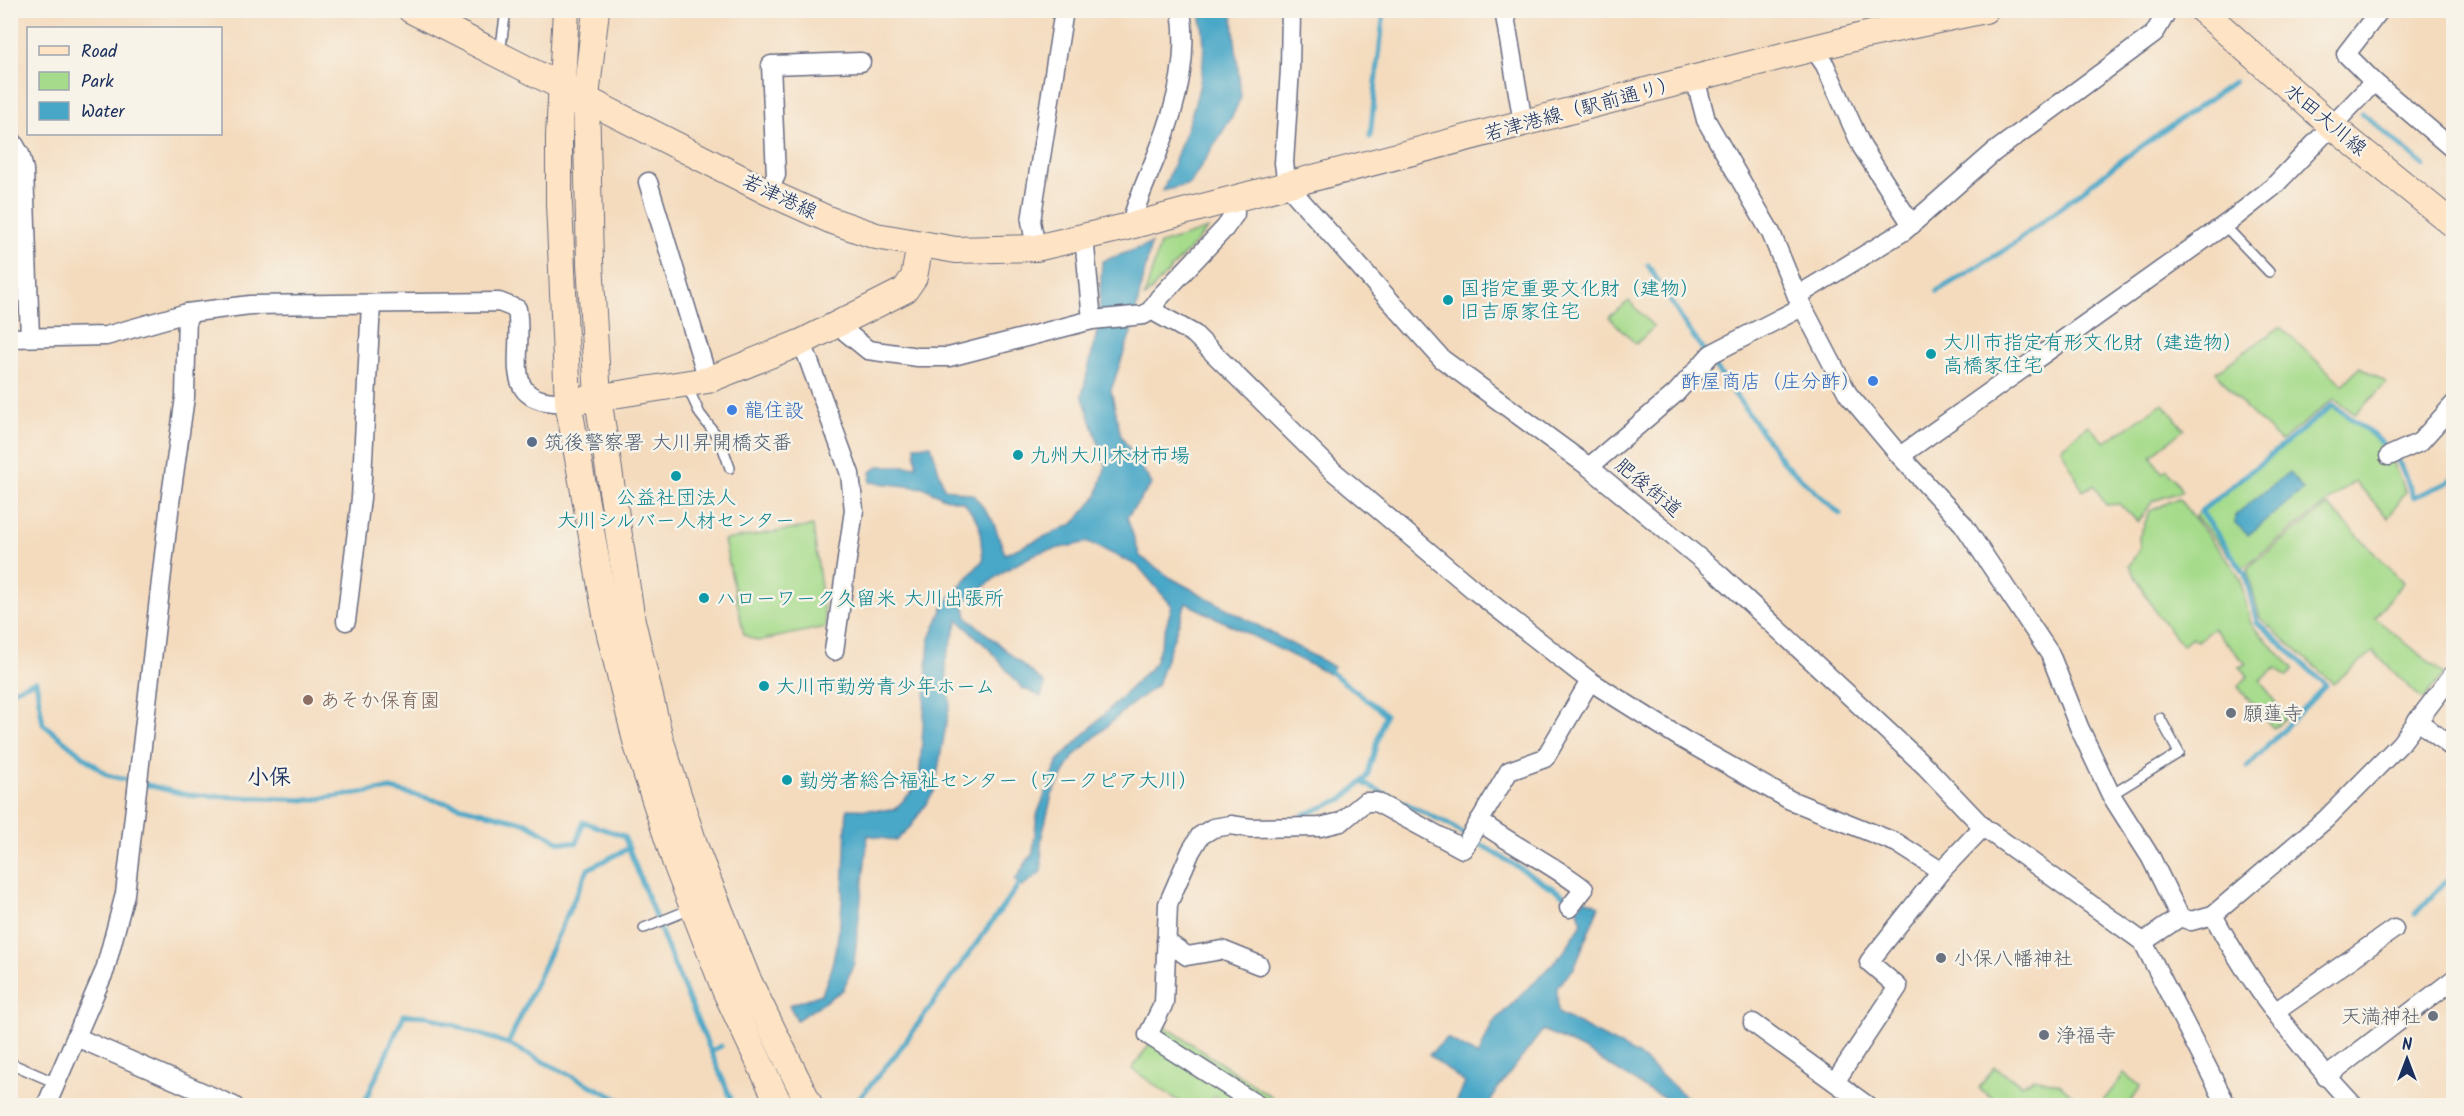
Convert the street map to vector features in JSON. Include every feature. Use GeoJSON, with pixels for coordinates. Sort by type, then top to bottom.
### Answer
{"type":"FeatureCollection","features":[{"type":"Feature","properties":{"kind":"street","name":"若津港線"},"geometry":{"type":"LineString","coordinates":[[411,10],[768,192],[830,220],[876,236],[956,250],[1036,248],[1179,214]]}},
{"type":"Feature","properties":{"kind":"street"},"geometry":{"type":"LineString","coordinates":[[566,10],[559,204],[568,402],[608,626],[629,712],[671,852],[704,903],[747,978],[810,1106]]}},
{"type":"Feature","properties":{"kind":"street"},"geometry":{"type":"LineString","coordinates":[[596,10],[586,98],[590,262],[598,398],[632,621],[660,739],[697,853],[704,903],[725,990],[780,1106]]}},
{"type":"Feature","properties":{"kind":"street"},"geometry":{"type":"LineString","coordinates":[[1036,248],[1031,221],[1064,10]]}},
{"type":"Feature","properties":{"kind":"street"},"geometry":{"type":"LineString","coordinates":[[1137,224],[1138,198],[1172,116],[1184,56],[1181,10]]}},
{"type":"Feature","properties":{"kind":"street"},"geometry":{"type":"LineString","coordinates":[[1287,185],[1284,163],[1291,10]]}},
{"type":"Feature","properties":{"kind":"street"},"geometry":{"type":"LineString","coordinates":[[1504,10],[1523,123]]}},
{"type":"Feature","properties":{"kind":"street","name":"若津港線（駅前通り）"},"geometry":{"type":"LineString","coordinates":[[1179,214],[1695,78],[1873,34],[1985,10]]}},
{"type":"Feature","properties":{"kind":"street"},"geometry":{"type":"LineString","coordinates":[[1589,467],[1676,393],[1708,357],[1799,302],[1912,225],[1994,152],[2154,34],[2168,10]]}},
{"type":"Feature","properties":{"kind":"street","name":"水田大川線"},"geometry":{"type":"LineString","coordinates":[[2202,10],[2332,126],[2452,219]]}},
{"type":"Feature","properties":{"kind":"street"},"geometry":{"type":"LineString","coordinates":[[2380,10],[2346,54],[2374,82],[2454,150]]}},
{"type":"Feature","properties":{"kind":"street"},"geometry":{"type":"LineString","coordinates":[[1814,49],[1824,65],[1862,147],[1912,225]]}},
{"type":"Feature","properties":{"kind":"street"},"geometry":{"type":"LineString","coordinates":[[768,192],[776,175],[771,65],[861,62]]}},
{"type":"Feature","properties":{"kind":"street"},"geometry":{"type":"LineString","coordinates":[[1695,78],[1706,120],[1771,233],[1799,302],[1848,394],[1900,456],[1963,524],[2050,654],[2079,727],[2111,795],[2151,858],[2180,917],[2191,921],[2213,915],[2326,819],[2400,744],[2454,673]]}},
{"type":"Feature","properties":{"kind":"street"},"geometry":{"type":"LineString","coordinates":[[1900,456],[2224,225],[2273,187],[2374,82]]}},
{"type":"Feature","properties":{"kind":"street"},"geometry":{"type":"LineString","coordinates":[[10,137],[20,154],[24,170],[30,337]]}},
{"type":"Feature","properties":{"kind":"street"},"geometry":{"type":"LineString","coordinates":[[648,182],[697,382]]}},
{"type":"Feature","properties":{"kind":"street","name":"肥後街道"},"geometry":{"type":"LineString","coordinates":[[1287,185],[1442,359],[1589,467],[1719,575],[1926,767],[1983,826],[2143,942]]}},
{"type":"Feature","properties":{"kind":"street"},"geometry":{"type":"LineString","coordinates":[[1148,313],[1159,298],[1225,228],[1235,214],[1234,200]]}},
{"type":"Feature","properties":{"kind":"street"},"geometry":{"type":"LineString","coordinates":[[1084,237],[1092,320]]}},
{"type":"Feature","properties":{"kind":"street"},"geometry":{"type":"LineString","coordinates":[[10,338],[106,336],[187,313],[250,305],[500,302],[517,309],[520,325],[518,362],[520,386],[532,398],[550,403],[568,402],[697,382],[802,342],[905,290],[914,277],[920,245]]}},
{"type":"Feature","properties":{"kind":"street"},"geometry":{"type":"LineString","coordinates":[[346,621],[361,498],[371,304]]}},
{"type":"Feature","properties":{"kind":"street"},"geometry":{"type":"LineString","coordinates":[[46,1106],[105,970],[117,934],[125,894],[185,397],[187,313]]}},
{"type":"Feature","properties":{"kind":"street"},"geometry":{"type":"LineString","coordinates":[[836,324],[868,350],[918,357],[949,357],[1092,320],[1148,313],[1194,334],[1333,471],[1474,590],[1590,681],[1684,740],[1790,800],[1897,843],[1941,871]]}},
{"type":"Feature","properties":{"kind":"street"},"geometry":{"type":"LineString","coordinates":[[802,342],[850,474],[854,510],[834,651]]}},
{"type":"Feature","properties":{"kind":"street"},"geometry":{"type":"LineString","coordinates":[[2389,456],[2420,442],[2454,404]]}},
{"type":"Feature","properties":{"kind":"street"},"geometry":{"type":"LineString","coordinates":[[1259,1106],[1148,1035],[1164,1003],[1168,904],[1200,836],[1213,828],[1231,825],[1251,828],[1320,827],[1341,822],[1365,802],[1376,802],[1463,849],[1509,771],[1545,758],[1590,681]]}},
{"type":"Feature","properties":{"kind":"street"},"geometry":{"type":"LineString","coordinates":[[2417,720],[2454,749]]}},
{"type":"Feature","properties":{"kind":"street"},"geometry":{"type":"LineString","coordinates":[[1477,824],[1563,873],[1584,889],[1573,903]]}},
{"type":"Feature","properties":{"kind":"street"},"geometry":{"type":"LineString","coordinates":[[1836,1082],[1898,987],[1869,962],[1941,871],[1983,826]]}},
{"type":"Feature","properties":{"kind":"street"},"geometry":{"type":"LineString","coordinates":[[2213,915],[2234,956],[2275,1012],[2326,1077],[2354,1106]]}},
{"type":"Feature","properties":{"kind":"street"},"geometry":{"type":"LineString","coordinates":[[2180,917],[2143,942],[2227,1106]]}},
{"type":"Feature","properties":{"kind":"street"},"geometry":{"type":"LineString","coordinates":[[2275,1012],[2394,929]]}},
{"type":"Feature","properties":{"kind":"street"},"geometry":{"type":"LineString","coordinates":[[1166,941],[1187,956],[1222,950],[1259,965]]}},
{"type":"Feature","properties":{"kind":"street"},"geometry":{"type":"LineString","coordinates":[[2326,1077],[2454,979]]}},
{"type":"Feature","properties":{"kind":"street"},"geometry":{"type":"LineString","coordinates":[[1753,1023],[1868,1106]]}},
{"type":"Feature","properties":{"kind":"street"},"geometry":{"type":"LineString","coordinates":[[76,1037],[234,1106]]}},
{"type":"Feature","properties":{"kind":"lane"},"geometry":{"type":"LineString","coordinates":[[500,55],[506,10]]}},
{"type":"Feature","properties":{"kind":"lane"},"geometry":{"type":"LineString","coordinates":[[2224,225],[2269,272]]}},
{"type":"Feature","properties":{"kind":"lane"},"geometry":{"type":"LineString","coordinates":[[697,382],[700,414],[720,440],[730,468]]}},
{"type":"Feature","properties":{"kind":"lane"},"geometry":{"type":"LineString","coordinates":[[2111,795],[2178,753],[2160,718]]}},
{"type":"Feature","properties":{"kind":"lane"},"geometry":{"type":"LineString","coordinates":[[648,927],[704,903]]}},
{"type":"Feature","properties":{"kind":"lane"},"geometry":{"type":"LineString","coordinates":[[10,1063],[56,1083]]}},
{"type":"Feature","properties":{"kind":"green space"},"geometry":{"type":"Polygon","coordinates":[[[1208,229],[1144,298],[1160,244],[1208,229]]]}},
{"type":"Feature","properties":{"kind":"green space"},"geometry":{"type":"Polygon","coordinates":[[[1629,301],[1654,327],[1636,344],[1609,317],[1629,301]]]}},
{"type":"Feature","properties":{"kind":"green space"},"geometry":{"type":"Polygon","coordinates":[[[2280,327],[2343,385],[2360,367],[2387,383],[2355,414],[2334,399],[2281,441],[2243,405],[2216,372],[2280,327]]]}},
{"type":"Feature","properties":{"kind":"green space"},"geometry":{"type":"Polygon","coordinates":[[[2163,403],[2184,429],[2151,456],[2162,473],[2167,469],[2183,491],[2153,501],[2138,522],[2120,504],[2106,505],[2093,485],[2083,491],[2061,448],[2088,425],[2105,442],[2163,403]]]}},
{"type":"Feature","properties":{"kind":"green space"},"geometry":{"type":"Polygon","coordinates":[[[2333,405],[2377,438],[2389,456],[2406,492],[2388,518],[2355,481],[2241,569],[2195,516],[2333,405]]]}},
{"type":"Feature","properties":{"kind":"green space"},"geometry":{"type":"Polygon","coordinates":[[[2178,498],[2240,579],[2251,624],[2294,669],[2287,677],[2276,668],[2260,680],[2286,718],[2273,728],[2238,687],[2248,676],[2239,667],[2246,664],[2213,628],[2198,641],[2192,637],[2182,645],[2157,614],[2129,566],[2140,548],[2139,537],[2150,511],[2178,498]]]}},
{"type":"Feature","properties":{"kind":"green space"},"geometry":{"type":"Polygon","coordinates":[[[2328,505],[2403,582],[2375,618],[2444,674],[2423,700],[2373,652],[2333,683],[2260,618],[2247,568],[2328,505]]]}},
{"type":"Feature","properties":{"kind":"green space"},"geometry":{"type":"Polygon","coordinates":[[[813,526],[826,627],[758,641],[744,635],[724,540],[813,526]]]}},
{"type":"Feature","properties":{"kind":"green space"},"geometry":{"type":"Polygon","coordinates":[[[1163,1025],[1284,1105],[1228,1105],[1215,1096],[1207,1105],[1184,1105],[1132,1069],[1163,1025]]]}},
{"type":"Feature","properties":{"kind":"green space"},"geometry":{"type":"Polygon","coordinates":[[[1994,1067],[2022,1085],[2034,1078],[2059,1084],[2084,1105],[2002,1105],[1979,1088],[1994,1067]]]}},
{"type":"Feature","properties":{"kind":"green space"},"geometry":{"type":"Polygon","coordinates":[[[2124,1074],[2141,1086],[2131,1101],[2132,1105],[2100,1105],[2124,1074]]]}},
{"type":"Feature","properties":{"kind":"water"},"geometry":{"type":"Polygon","coordinates":[[[1199,11],[1232,11],[1241,97],[1233,115],[1190,184],[1163,191],[1188,125],[1201,79],[1204,56],[1199,11]]]}},
{"type":"Feature","properties":{"kind":"water"},"geometry":{"type":"Polygon","coordinates":[[[1151,244],[1131,332],[1111,390],[1121,436],[1152,484],[1127,517],[1140,556],[1171,578],[1334,667],[1329,674],[1186,603],[1157,685],[1127,708],[1074,756],[1052,795],[1041,840],[1042,871],[1022,887],[1015,880],[1033,852],[1037,815],[1058,761],[1155,663],[1172,606],[1138,566],[1088,542],[1037,553],[1006,570],[964,602],[967,617],[1045,684],[1041,697],[1022,688],[988,648],[958,620],[945,662],[950,703],[934,792],[911,826],[896,841],[868,835],[854,963],[843,990],[797,1020],[789,1005],[822,994],[830,972],[842,903],[847,809],[894,810],[919,784],[929,641],[945,603],[983,560],[979,523],[964,502],[944,498],[925,488],[870,482],[871,472],[879,466],[916,466],[915,446],[931,445],[944,488],[974,495],[993,521],[1005,554],[1073,524],[1097,496],[1106,465],[1082,395],[1098,328],[1102,261],[1151,244]]]}},
{"type":"Feature","properties":{"kind":"water"},"geometry":{"type":"Polygon","coordinates":[[[2289,472],[2303,490],[2248,535],[2235,523],[2235,515],[2289,472]]]}},
{"type":"Feature","properties":{"kind":"water"},"geometry":{"type":"Polygon","coordinates":[[[1585,899],[1599,906],[1574,968],[1557,987],[1558,1013],[1638,1055],[1694,1104],[1672,1101],[1653,1093],[1588,1052],[1543,1030],[1493,1095],[1490,1105],[1455,1105],[1465,1083],[1429,1055],[1447,1038],[1478,1056],[1492,1024],[1563,953],[1582,923],[1577,908],[1585,899]]]}},
{"type":"Feature","properties":{"kind":"waterway"},"geometry":{"type":"LineString","coordinates":[[1370,137],[1384,10]]}},
{"type":"Feature","properties":{"kind":"waterway"},"geometry":{"type":"LineString","coordinates":[[1937,291],[2008,248],[2126,157],[2234,82]]}},
{"type":"Feature","properties":{"kind":"waterway"},"geometry":{"type":"LineString","coordinates":[[2362,113],[2424,166]]}},
{"type":"Feature","properties":{"kind":"waterway"},"geometry":{"type":"LineString","coordinates":[[1648,265],[1686,326],[1784,463],[1840,514]]}},
{"type":"Feature","properties":{"kind":"waterway"},"geometry":{"type":"LineString","coordinates":[[2247,767],[2326,685],[2257,622],[2245,574],[2201,511],[2333,405],[2377,438],[2398,460],[2414,497],[2447,483],[2454,476]]}},
{"type":"Feature","properties":{"kind":"waterway"},"geometry":{"type":"LineString","coordinates":[[1303,815],[1343,799],[1367,777],[1385,714],[1327,669]]}},
{"type":"Feature","properties":{"kind":"waterway"},"geometry":{"type":"LineString","coordinates":[[10,691],[36,681],[43,724],[107,775],[188,795],[309,800],[391,789],[526,823],[560,842],[577,843],[583,822],[624,836],[674,965],[734,1106]]}},
{"type":"Feature","properties":{"kind":"waterway"},"geometry":{"type":"LineString","coordinates":[[1361,782],[1444,822],[1572,900]]}},
{"type":"Feature","properties":{"kind":"waterway"},"geometry":{"type":"LineString","coordinates":[[508,1044],[588,869],[629,848]]}},
{"type":"Feature","properties":{"kind":"waterway"},"geometry":{"type":"LineString","coordinates":[[2415,914],[2445,882],[2454,877]]}},
{"type":"Feature","properties":{"kind":"waterway"},"geometry":{"type":"LineString","coordinates":[[853,1106],[897,1053],[1023,879]]}},
{"type":"Feature","properties":{"kind":"waterway"},"geometry":{"type":"LineString","coordinates":[[363,1106],[404,1015],[428,1016],[508,1044],[632,1106]]}},
{"type":"Feature","properties":{"kind":"waterway"},"geometry":{"type":"LineString","coordinates":[[711,1051],[721,1046]]}},
{"type":"Feature","properties":{"kind":"place","name":"国指定重要文化財（建物） 旧吉原家住宅"},"geometry":{"type":"Point","coordinates":[1448,300]}},
{"type":"Feature","properties":{"kind":"place","name":"大川市指定有形文化財（建造物） 高橋家住宅"},"geometry":{"type":"Point","coordinates":[1931,354]}},
{"type":"Feature","properties":{"kind":"place","name":"酢屋商店（庄分酢）"},"geometry":{"type":"Point","coordinates":[1873,381]}},
{"type":"Feature","properties":{"kind":"place","name":"龍住設"},"geometry":{"type":"Point","coordinates":[732,410]}},
{"type":"Feature","properties":{"kind":"place","name":"筑後警察署 大川昇開橋交番"},"geometry":{"type":"Point","coordinates":[532,442]}},
{"type":"Feature","properties":{"kind":"place","name":"九州大川木材市場"},"geometry":{"type":"Point","coordinates":[1018,455]}},
{"type":"Feature","properties":{"kind":"place","name":"公益社団法人 大川シルバー人材センター"},"geometry":{"type":"Point","coordinates":[676,476]}},
{"type":"Feature","properties":{"kind":"place","name":"ハローワーク久留米 大川出張所"},"geometry":{"type":"Point","coordinates":[704,598]}},
{"type":"Feature","properties":{"kind":"place","name":"大川市勤労青少年ホーム"},"geometry":{"type":"Point","coordinates":[764,686]}},
{"type":"Feature","properties":{"kind":"place","name":"あそか保育園"},"geometry":{"type":"Point","coordinates":[308,700]}},
{"type":"Feature","properties":{"kind":"place","name":"願蓮寺"},"geometry":{"type":"Point","coordinates":[2231,713]}},
{"type":"Feature","properties":{"kind":"place","name":"勤労者総合福祉センター（ワークピア大川）"},"geometry":{"type":"Point","coordinates":[787,780]}},
{"type":"Feature","properties":{"kind":"place","name":"小保八幡神社"},"geometry":{"type":"Point","coordinates":[1941,958]}},
{"type":"Feature","properties":{"kind":"place","name":"天満神社"},"geometry":{"type":"Point","coordinates":[2433,1016]}},
{"type":"Feature","properties":{"kind":"place","name":"浄福寺"},"geometry":{"type":"Point","coordinates":[2044,1035]}},
{"type":"Feature","properties":{"kind":"district","name":"小保"},"geometry":{"type":"Point","coordinates":[269,776]}}]}
